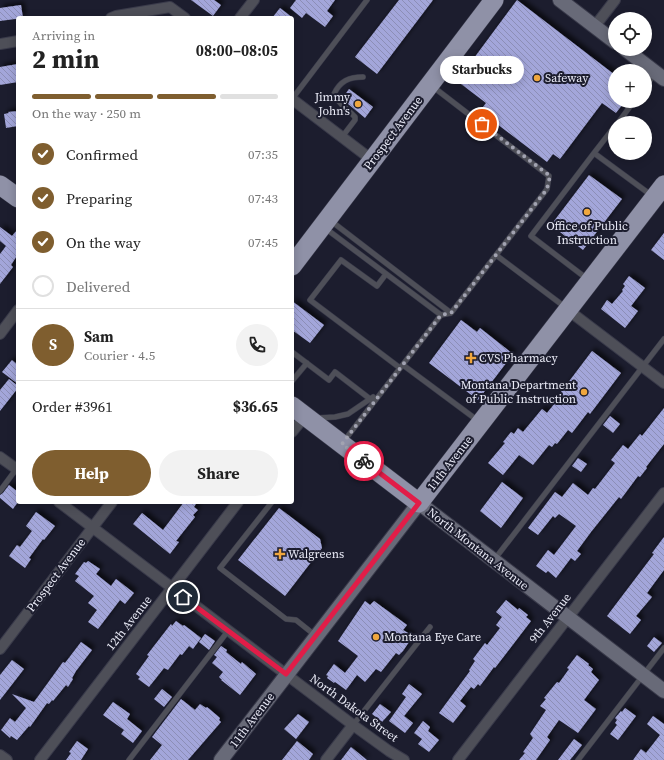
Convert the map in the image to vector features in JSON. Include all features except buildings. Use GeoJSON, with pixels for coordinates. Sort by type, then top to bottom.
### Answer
{"type":"FeatureCollection","features":[{"type":"Feature","properties":{"kind":"highway","name":"Prospect Avenue"},"geometry":{"type":"LineString","coordinates":[[294,263],[494,0]]}},
{"type":"Feature","properties":{"kind":"highway"},"geometry":{"type":"LineString","coordinates":[[0,185],[16,197]]}},
{"type":"Feature","properties":{"kind":"highway","name":"11th Avenue"},"geometry":{"type":"LineString","coordinates":[[419,503],[661,189]]}},
{"type":"Feature","properties":{"kind":"highway","name":"North Montana Avenue"},"geometry":{"type":"LineString","coordinates":[[302,414],[419,503]]}},
{"type":"Feature","properties":{"kind":"street"},"geometry":{"type":"LineString","coordinates":[[242,16],[254,0]]}},
{"type":"Feature","properties":{"kind":"street"},"geometry":{"type":"LineString","coordinates":[[560,0],[608,36]]}},
{"type":"Feature","properties":{"kind":"street"},"geometry":{"type":"LineString","coordinates":[[595,26],[615,0]]}},
{"type":"Feature","properties":{"kind":"street"},"geometry":{"type":"LineString","coordinates":[[116,16],[170,3],[183,16]]}},
{"type":"Feature","properties":{"kind":"street"},"geometry":{"type":"LineString","coordinates":[[0,44],[16,41]]}},
{"type":"Feature","properties":{"kind":"street"},"geometry":{"type":"LineString","coordinates":[[634,56],[660,76]]}},
{"type":"Feature","properties":{"kind":"street"},"geometry":{"type":"LineString","coordinates":[[294,101],[372,160]]}},
{"type":"Feature","properties":{"kind":"street"},"geometry":{"type":"LineString","coordinates":[[568,310],[664,383]]}},
{"type":"Feature","properties":{"kind":"street"},"geometry":{"type":"LineString","coordinates":[[0,334],[16,313]]}},
{"type":"Feature","properties":{"kind":"street"},"geometry":{"type":"LineString","coordinates":[[294,428],[302,414]]}},
{"type":"Feature","properties":{"kind":"street"},"geometry":{"type":"LineString","coordinates":[[0,457],[16,468]]}},
{"type":"Feature","properties":{"kind":"street","name":"9th Avenue"},"geometry":{"type":"LineString","coordinates":[[458,760],[664,493]]}},
{"type":"Feature","properties":{"kind":"street","name":"North Montana Avenue"},"geometry":{"type":"LineString","coordinates":[[419,503],[664,691]]}},
{"type":"Feature","properties":{"kind":"street","name":"11th Avenue"},"geometry":{"type":"LineString","coordinates":[[221,760],[419,503]]}},
{"type":"Feature","properties":{"kind":"street","name":"North Dakota Street"},"geometry":{"type":"LineString","coordinates":[[62,504],[353,725],[404,760]]}},
{"type":"Feature","properties":{"kind":"street","name":"Prospect Avenue"},"geometry":{"type":"LineString","coordinates":[[0,649],[110,504]]}},
{"type":"Feature","properties":{"kind":"street","name":"12th Avenue"},"geometry":{"type":"LineString","coordinates":[[40,760],[236,504]]}},
{"type":"Feature","properties":{"kind":"street"},"geometry":{"type":"LineString","coordinates":[[326,760],[353,725]]}},
{"type":"Feature","properties":{"kind":"street"},"geometry":{"type":"LineString","coordinates":[[0,755],[7,760]]}},
{"type":"Feature","properties":{"kind":"lane"},"geometry":{"type":"LineString","coordinates":[[294,96],[367,0]]}},
{"type":"Feature","properties":{"kind":"lane"},"geometry":{"type":"LineString","coordinates":[[342,138],[355,120],[355,117],[343,108],[334,94],[337,86],[344,80],[354,77],[363,77]]}},
{"type":"Feature","properties":{"kind":"lane"},"geometry":{"type":"LineString","coordinates":[[302,414],[335,417],[348,414],[372,400],[382,391],[441,315],[451,313],[547,189],[550,176],[430,84]]}},
{"type":"Feature","properties":{"kind":"lane"},"geometry":{"type":"LineString","coordinates":[[590,281],[531,236],[608,135]]}},
{"type":"Feature","properties":{"kind":"lane"},"geometry":{"type":"LineString","coordinates":[[594,154],[661,189]]}},
{"type":"Feature","properties":{"kind":"lane"},"geometry":{"type":"LineString","coordinates":[[325,222],[451,313]]}},
{"type":"Feature","properties":{"kind":"lane"},"geometry":{"type":"LineString","coordinates":[[325,222],[386,274],[441,315]]}},
{"type":"Feature","properties":{"kind":"lane"},"geometry":{"type":"LineString","coordinates":[[496,255],[568,310]]}},
{"type":"Feature","properties":{"kind":"lane"},"geometry":{"type":"LineString","coordinates":[[386,274],[377,286],[340,260],[310,300],[481,423]]}},
{"type":"Feature","properties":{"kind":"lane"},"geometry":{"type":"LineString","coordinates":[[493,560],[664,339]]}},
{"type":"Feature","properties":{"kind":"lane"},"geometry":{"type":"LineString","coordinates":[[294,354],[329,380],[335,372],[372,400]]}},
{"type":"Feature","properties":{"kind":"lane"},"geometry":{"type":"LineString","coordinates":[[294,379],[306,363]]}},
{"type":"Feature","properties":{"kind":"lane"},"geometry":{"type":"LineString","coordinates":[[342,444],[372,400]]}},
{"type":"Feature","properties":{"kind":"lane"},"geometry":{"type":"LineString","coordinates":[[0,491],[16,471]]}},
{"type":"Feature","properties":{"kind":"lane"},"geometry":{"type":"LineString","coordinates":[[270,504],[220,568],[286,619],[296,620],[316,636]]}},
{"type":"Feature","properties":{"kind":"lane"},"geometry":{"type":"LineString","coordinates":[[353,725],[430,627]]}},
{"type":"Feature","properties":{"kind":"lane"},"geometry":{"type":"LineString","coordinates":[[129,760],[228,631]]}},
{"type":"Feature","properties":{"kind":"lane"},"geometry":{"type":"LineString","coordinates":[[578,760],[664,648]]}},
{"type":"Feature","properties":{"kind":"way so far"},"geometry":{"type":"LineString","coordinates":[[364,461],[342,444],[441,315],[451,313],[547,189],[550,176],[482,124]]}},
{"type":"Feature","properties":{"kind":"place","name":"Safeway"},"geometry":{"type":"Point","coordinates":[537,78]}},
{"type":"Feature","properties":{"kind":"place","name":"Jimmy John's"},"geometry":{"type":"Point","coordinates":[358,104]}},
{"type":"Feature","properties":{"kind":"place","name":"Starbucks"},"geometry":{"type":"Point","coordinates":[482,124]}},
{"type":"Feature","properties":{"kind":"place","name":"Office of Public Instruction"},"geometry":{"type":"Point","coordinates":[587,212]}},
{"type":"Feature","properties":{"kind":"place","name":"CVS Pharmacy"},"geometry":{"type":"Point","coordinates":[471,358]}},
{"type":"Feature","properties":{"kind":"place","name":"Montana Department of Public Instruction"},"geometry":{"type":"Point","coordinates":[584,392]}},
{"type":"Feature","properties":{"kind":"place","name":"Walgreens"},"geometry":{"type":"Point","coordinates":[280,554]}},
{"type":"Feature","properties":{"kind":"place","name":"Montana Eye Care"},"geometry":{"type":"Point","coordinates":[376,637]}},
{"type":"Feature","properties":{"kind":"route"},"geometry":{"type":"LineString","coordinates":[[183,597],[286,674],[419,503],[364,461]]}}]}
